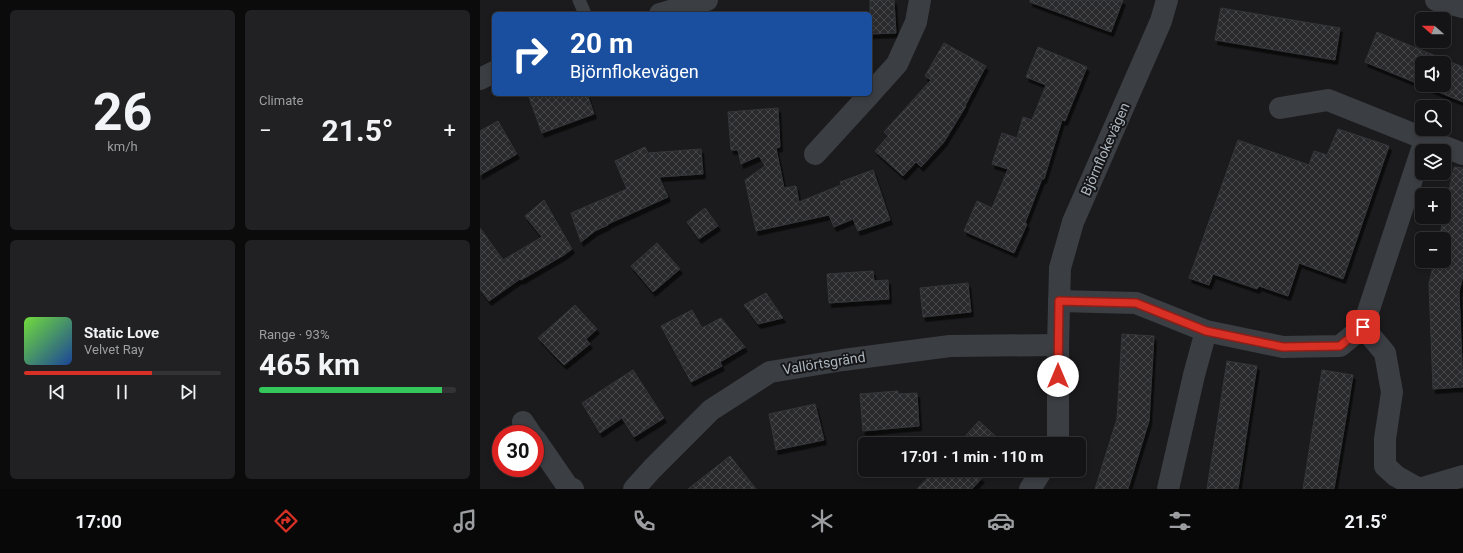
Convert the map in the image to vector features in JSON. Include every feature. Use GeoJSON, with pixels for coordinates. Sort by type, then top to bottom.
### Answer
{"type":"FeatureCollection","features":[{"type":"Feature","properties":{"kind":"street"},"geometry":{"type":"LineString","coordinates":[[667,12],[706,0]]}},
{"type":"Feature","properties":{"kind":"street"},"geometry":{"type":"LineString","coordinates":[[872,92],[897,64],[916,22],[920,0]]}},
{"type":"Feature","properties":{"kind":"street","name":"Björnflokevägen"},"geometry":{"type":"LineString","coordinates":[[1058,437],[1060,268],[1073,222],[1161,21],[1167,0]]}},
{"type":"Feature","properties":{"kind":"street"},"geometry":{"type":"LineString","coordinates":[[1436,0],[1463,7]]}},
{"type":"Feature","properties":{"kind":"street"},"geometry":{"type":"LineString","coordinates":[[480,79],[492,73]]}},
{"type":"Feature","properties":{"kind":"street"},"geometry":{"type":"LineString","coordinates":[[815,154],[868,96]]}},
{"type":"Feature","properties":{"kind":"street"},"geometry":{"type":"LineString","coordinates":[[1280,108],[1328,100],[1463,154]]}},
{"type":"Feature","properties":{"kind":"street"},"geometry":{"type":"LineString","coordinates":[[1059,301],[1136,303],[1206,331],[1283,347],[1340,346],[1363,327],[1425,140]]}},
{"type":"Feature","properties":{"kind":"street"},"geometry":{"type":"LineString","coordinates":[[1363,327],[1385,352],[1392,392],[1385,439],[1385,466],[1396,476],[1419,489],[1463,476]]}},
{"type":"Feature","properties":{"kind":"street"},"geometry":{"type":"LineString","coordinates":[[1168,489],[1194,375],[1206,331]]}},
{"type":"Feature","properties":{"kind":"street","name":"Vallörtsgränd"},"geometry":{"type":"LineString","coordinates":[[634,489],[711,410],[770,372],[843,360],[950,346],[1058,345]]}},
{"type":"Feature","properties":{"kind":"street"},"geometry":{"type":"LineString","coordinates":[[544,452],[568,487],[573,489]]}},
{"type":"Feature","properties":{"kind":"street"},"geometry":{"type":"LineString","coordinates":[[1030,489],[1038,477]]}},
{"type":"Feature","properties":{"kind":"lane"},"geometry":{"type":"LineString","coordinates":[[579,0],[584,12]]}},
{"type":"Feature","properties":{"kind":"building"},"geometry":{"type":"Polygon","coordinates":[[[870,0],[894,0],[896,33],[872,34],[872,12],[870,12],[870,0]]]}},
{"type":"Feature","properties":{"kind":"building"},"geometry":{"type":"Polygon","coordinates":[[[1030,0],[1123,0],[1111,32],[1030,2],[1030,0]]]}},
{"type":"Feature","properties":{"kind":"building"},"geometry":{"type":"Polygon","coordinates":[[[1221,8],[1340,28],[1335,60],[1215,40],[1221,8]]]}},
{"type":"Feature","properties":{"kind":"building"},"geometry":{"type":"Polygon","coordinates":[[[1377,32],[1436,56],[1415,56],[1415,82],[1365,62],[1377,32]]]}},
{"type":"Feature","properties":{"kind":"building"},"geometry":{"type":"Polygon","coordinates":[[[944,43],[986,66],[966,106],[944,142],[921,167],[916,162],[903,176],[875,151],[888,136],[884,132],[931,80],[925,76],[944,43]]]}},
{"type":"Feature","properties":{"kind":"building"},"geometry":{"type":"Polygon","coordinates":[[[1038,47],[1087,67],[1065,121],[1062,120],[1044,179],[1042,179],[1025,223],[1027,224],[1014,253],[964,231],[977,201],[992,208],[1008,169],[992,164],[1002,133],[1017,138],[1023,117],[1032,120],[1046,85],[1026,77],[1038,47]]]}},
{"type":"Feature","properties":{"kind":"building"},"geometry":{"type":"Polygon","coordinates":[[[1451,62],[1463,67],[1463,102],[1438,92],[1451,92],[1451,62]]]}},
{"type":"Feature","properties":{"kind":"building"},"geometry":{"type":"Polygon","coordinates":[[[529,96],[588,96],[594,114],[542,133],[529,96]]]}},
{"type":"Feature","properties":{"kind":"building"},"geometry":{"type":"Polygon","coordinates":[[[778,108],[780,147],[776,148],[784,188],[796,186],[799,202],[841,185],[840,182],[873,170],[890,220],[858,231],[853,219],[834,227],[829,215],[756,231],[745,180],[765,166],[759,156],[741,164],[738,150],[731,150],[728,112],[778,108]]]}},
{"type":"Feature","properties":{"kind":"building"},"geometry":{"type":"Polygon","coordinates":[[[498,121],[517,154],[480,175],[480,131],[498,121]]]}},
{"type":"Feature","properties":{"kind":"building"},"geometry":{"type":"Polygon","coordinates":[[[1338,129],[1389,146],[1343,279],[1299,263],[1288,296],[1259,286],[1257,289],[1213,274],[1209,285],[1189,278],[1238,140],[1309,165],[1314,151],[1327,155],[1338,129]]]}},
{"type":"Feature","properties":{"kind":"building"},"geometry":{"type":"Polygon","coordinates":[[[645,147],[648,153],[701,149],[703,174],[659,177],[668,197],[608,224],[595,231],[581,242],[571,213],[627,189],[615,161],[645,147]]]}},
{"type":"Feature","properties":{"kind":"building"},"geometry":{"type":"Polygon","coordinates":[[[1454,167],[1463,168],[1463,276],[1459,292],[1463,387],[1433,389],[1429,284],[1432,268],[1451,268],[1451,232],[1440,232],[1442,224],[1451,224],[1451,188],[1450,188],[1454,167]]]}},
{"type":"Feature","properties":{"kind":"building"},"geometry":{"type":"Polygon","coordinates":[[[544,200],[572,249],[521,280],[520,279],[489,301],[480,289],[480,228],[503,260],[542,237],[525,216],[544,200]]]}},
{"type":"Feature","properties":{"kind":"building"},"geometry":{"type":"Polygon","coordinates":[[[705,208],[718,226],[699,239],[687,222],[705,208]]]}},
{"type":"Feature","properties":{"kind":"building"},"geometry":{"type":"Polygon","coordinates":[[[657,243],[680,269],[653,292],[631,266],[657,243]]]}},
{"type":"Feature","properties":{"kind":"building"},"geometry":{"type":"Polygon","coordinates":[[[873,271],[874,281],[888,280],[889,299],[829,303],[827,274],[873,271]]]}},
{"type":"Feature","properties":{"kind":"building"},"geometry":{"type":"Polygon","coordinates":[[[968,283],[971,312],[923,317],[920,288],[968,283]]]}},
{"type":"Feature","properties":{"kind":"building"},"geometry":{"type":"Polygon","coordinates":[[[766,293],[783,318],[758,324],[744,305],[766,293]]]}},
{"type":"Feature","properties":{"kind":"building"},"geometry":{"type":"Polygon","coordinates":[[[575,305],[597,329],[586,339],[590,344],[564,365],[538,338],[575,305]]]}},
{"type":"Feature","properties":{"kind":"building"},"geometry":{"type":"Polygon","coordinates":[[[692,310],[702,328],[721,318],[745,347],[720,362],[722,366],[691,382],[661,326],[692,310]]]}},
{"type":"Feature","properties":{"kind":"building"},"geometry":{"type":"Polygon","coordinates":[[[1122,334],[1154,336],[1149,421],[1128,489],[1095,489],[1117,419],[1122,334]]]}},
{"type":"Feature","properties":{"kind":"building"},"geometry":{"type":"Polygon","coordinates":[[[1227,361],[1257,366],[1238,489],[1207,489],[1227,361]]]}},
{"type":"Feature","properties":{"kind":"building"},"geometry":{"type":"Polygon","coordinates":[[[633,370],[664,418],[634,437],[622,418],[600,433],[582,403],[633,370]]]}},
{"type":"Feature","properties":{"kind":"building"},"geometry":{"type":"Polygon","coordinates":[[[1322,370],[1353,375],[1334,489],[1303,489],[1322,370]]]}},
{"type":"Feature","properties":{"kind":"building"},"geometry":{"type":"Polygon","coordinates":[[[898,391],[898,394],[917,393],[919,426],[863,431],[860,394],[898,391]]]}},
{"type":"Feature","properties":{"kind":"building"},"geometry":{"type":"Polygon","coordinates":[[[815,404],[824,440],[776,450],[769,414],[815,404]]]}},
{"type":"Feature","properties":{"kind":"building"},"geometry":{"type":"Polygon","coordinates":[[[979,421],[996,437],[964,437],[979,421]]]}},
{"type":"Feature","properties":{"kind":"building"},"geometry":{"type":"Polygon","coordinates":[[[730,456],[756,489],[688,489],[730,456]]]}},
{"type":"Feature","properties":{"kind":"building"},"geometry":{"type":"Polygon","coordinates":[[[928,477],[982,478],[972,489],[917,489],[928,477]]]}},
{"type":"Feature","properties":{"kind":"route"},"geometry":{"type":"LineString","coordinates":[[1058,376],[1059,301],[1136,303],[1206,331],[1283,347],[1340,346],[1363,327]]}}]}
